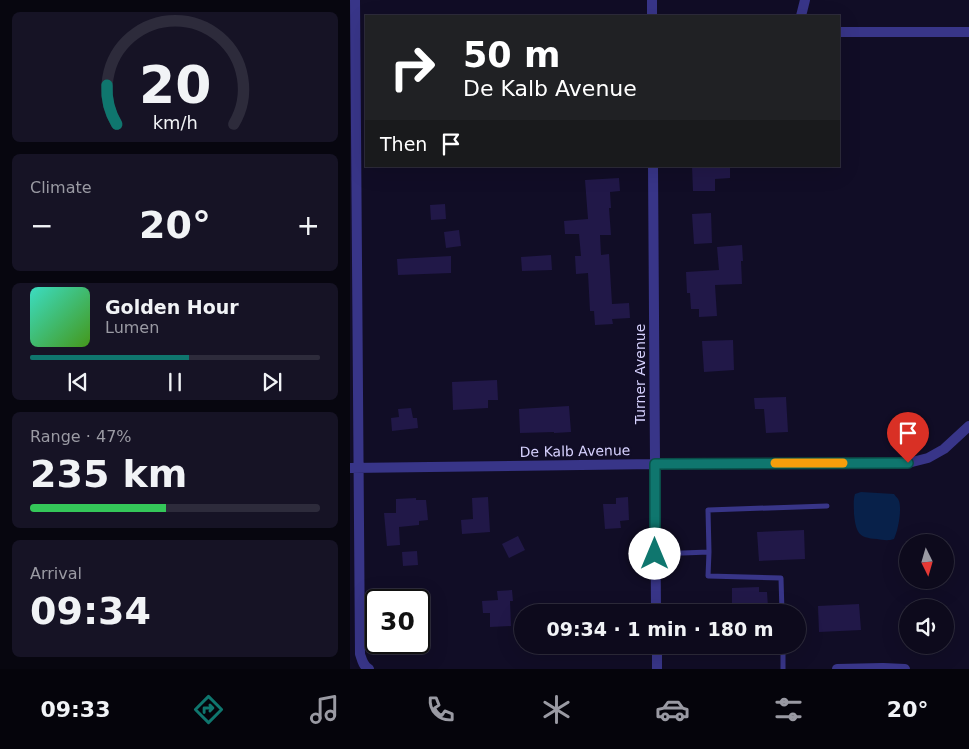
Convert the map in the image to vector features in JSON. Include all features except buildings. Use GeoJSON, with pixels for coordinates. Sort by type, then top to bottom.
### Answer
{"type":"FeatureCollection","features":[{"type":"Feature","properties":{"kind":"street"},"geometry":{"type":"LineString","coordinates":[[355,0],[357,36],[355,468],[360,654],[362,661],[368,668]]}},
{"type":"Feature","properties":{"kind":"street"},"geometry":{"type":"LineString","coordinates":[[652,0],[652,15]]}},
{"type":"Feature","properties":{"kind":"street"},"geometry":{"type":"LineString","coordinates":[[801,15],[805,0]]}},
{"type":"Feature","properties":{"kind":"street"},"geometry":{"type":"LineString","coordinates":[[840,32],[969,32]]}},
{"type":"Feature","properties":{"kind":"street","name":"Turner Avenue"},"geometry":{"type":"LineString","coordinates":[[653,167],[656,604]]}},
{"type":"Feature","properties":{"kind":"street","name":"De Kalb Avenue"},"geometry":{"type":"LineString","coordinates":[[355,468],[908,463],[928,458],[944,449],[969,426]]}},
{"type":"Feature","properties":{"kind":"street"},"geometry":{"type":"LineString","coordinates":[[657,654],[657,669]]}},
{"type":"Feature","properties":{"kind":"street"},"geometry":{"type":"LineString","coordinates":[[837,669],[905,669]]}},
{"type":"Feature","properties":{"kind":"lane"},"geometry":{"type":"LineString","coordinates":[[782,604],[781,578],[708,576],[708,510],[827,506]]}},
{"type":"Feature","properties":{"kind":"lane"},"geometry":{"type":"LineString","coordinates":[[655,554],[709,552]]}},
{"type":"Feature","properties":{"kind":"lane"},"geometry":{"type":"LineString","coordinates":[[782,654],[783,669]]}},
{"type":"Feature","properties":{"kind":"water"},"geometry":{"type":"Polygon","coordinates":[[[861,492],[894,494],[898,499],[900,515],[894,539],[871,538],[859,533],[854,514],[854,501],[855,494],[861,492]]]}},
{"type":"Feature","properties":{"kind":"slow traffic"},"geometry":{"type":"LineString","coordinates":[[775,463],[843,463]]}},
{"type":"Feature","properties":{"kind":"route"},"geometry":{"type":"LineString","coordinates":[[655,554],[655,464],[908,463]]}}]}
